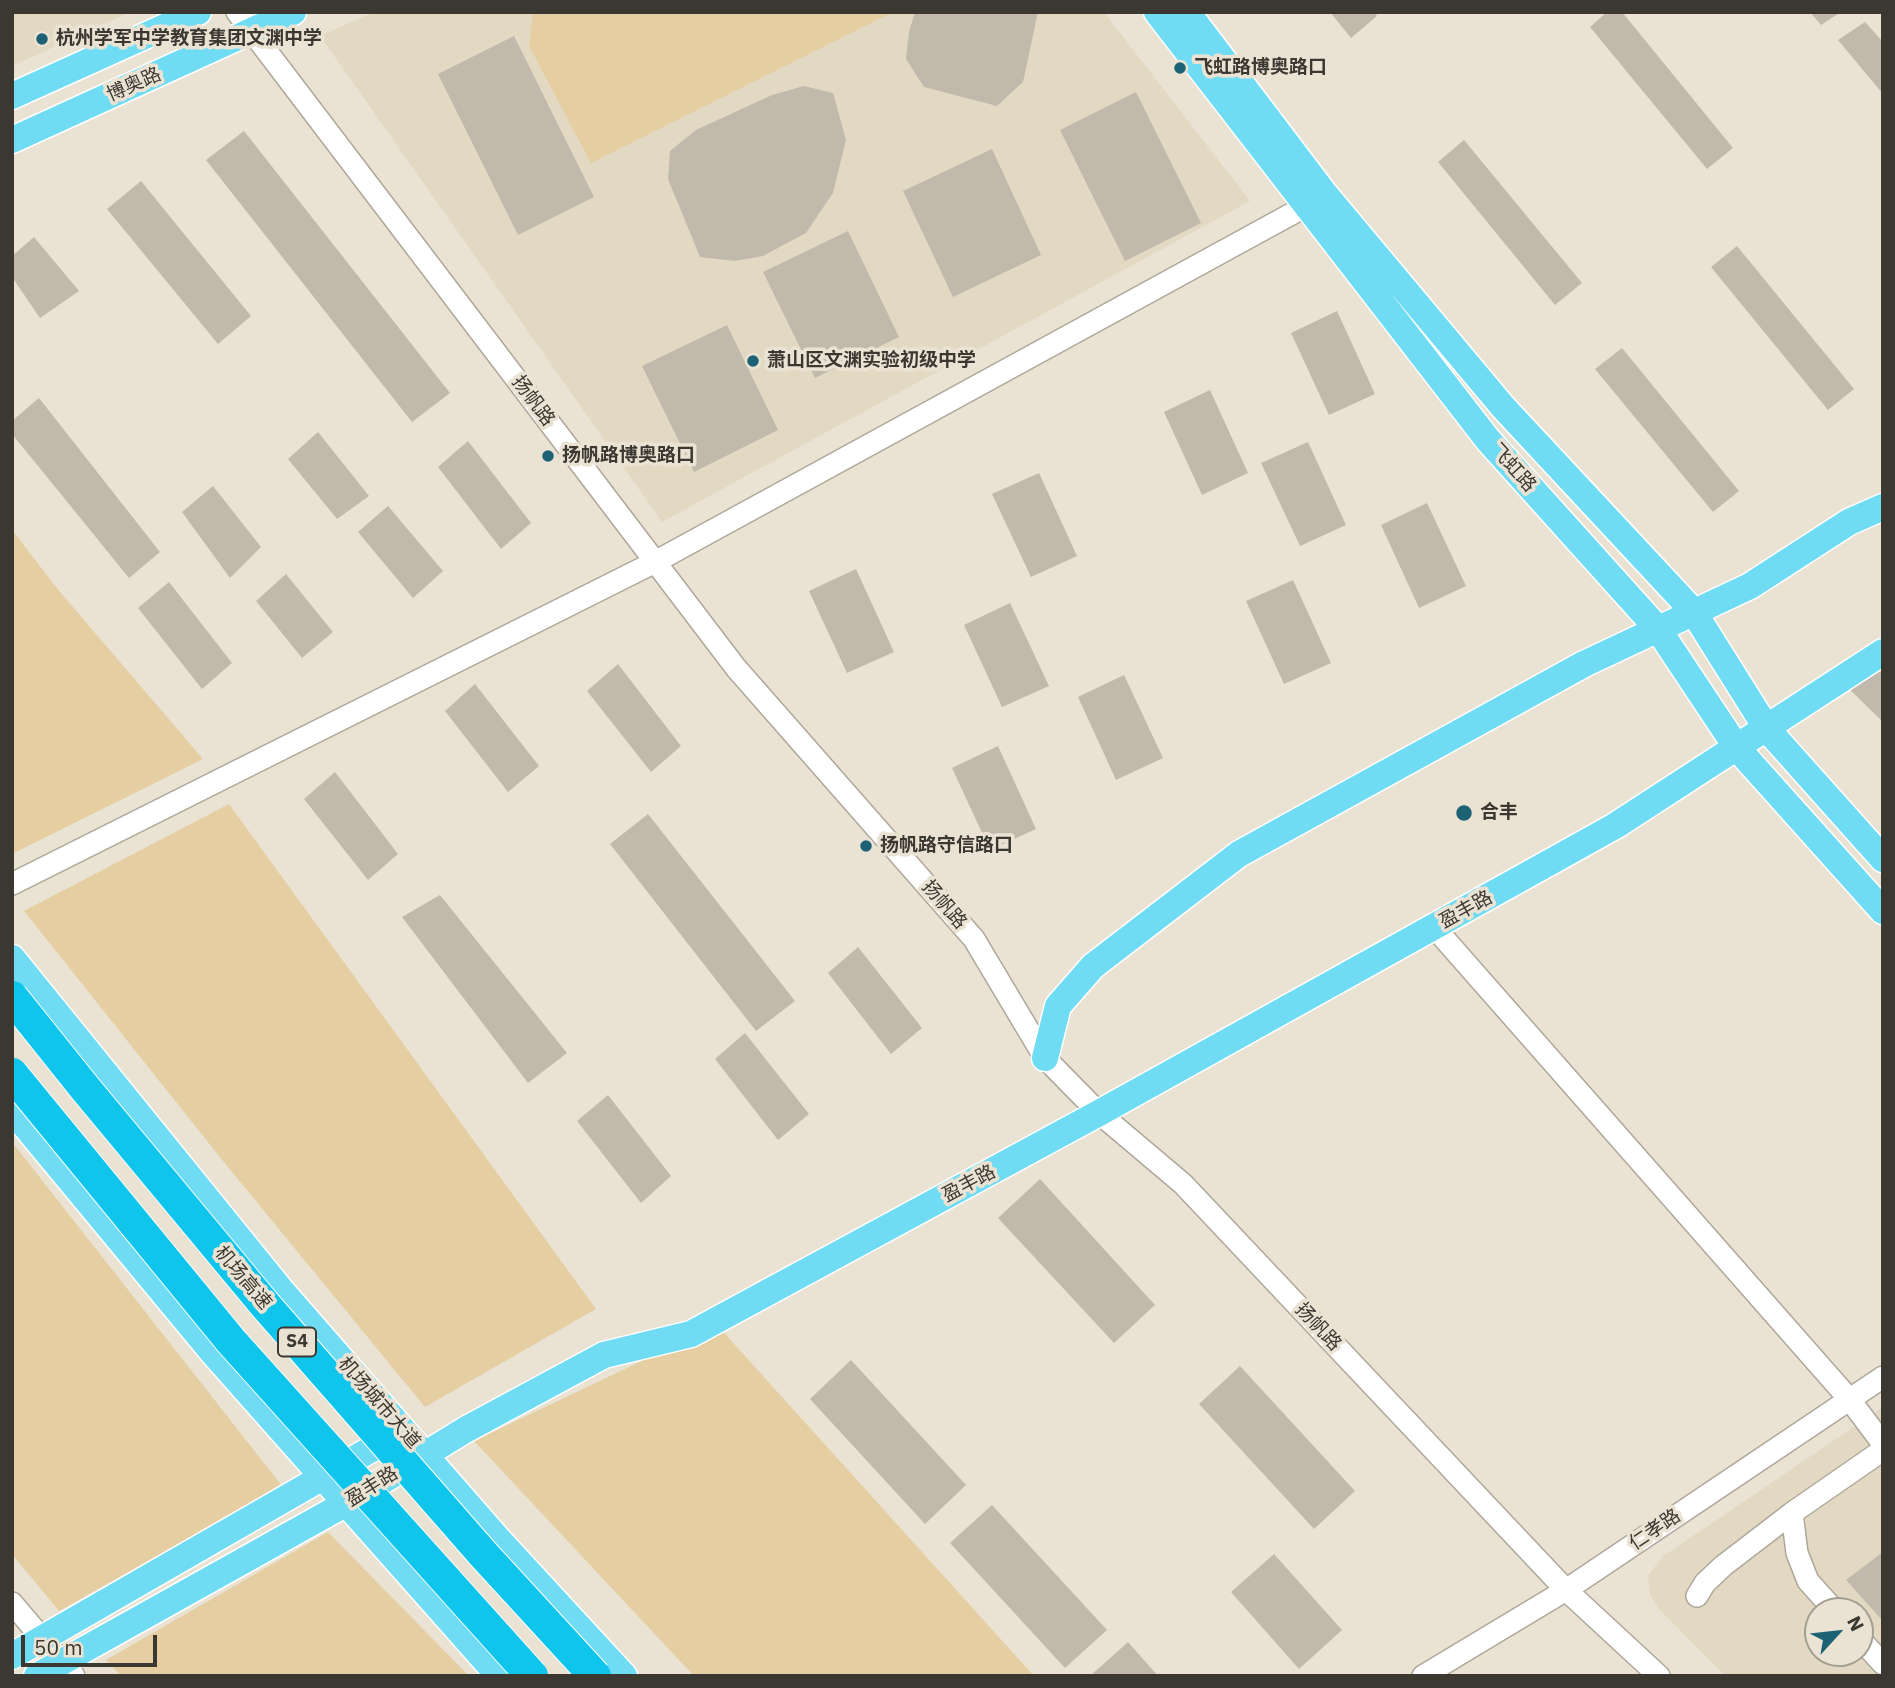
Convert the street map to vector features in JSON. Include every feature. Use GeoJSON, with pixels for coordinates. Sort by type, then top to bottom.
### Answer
{"type":"FeatureCollection","features":[{"type":"Feature","properties":{"kind":"highway","name":"机场高速"},"geometry":{"type":"LineString","coordinates":[[12,997],[266,1306],[483,1554],[595,1676]]}},
{"type":"Feature","properties":{"kind":"highway","name":"S4"},"geometry":{"type":"LineString","coordinates":[[12,1074],[231,1342],[533,1676]]}},
{"type":"Feature","properties":{"kind":"main road","name":"博奥路"},"geometry":{"type":"LineString","coordinates":[[12,96],[198,12]]}},
{"type":"Feature","properties":{"kind":"main road","name":"博奥路"},"geometry":{"type":"LineString","coordinates":[[12,140],[245,22],[293,12]]}},
{"type":"Feature","properties":{"kind":"main road","name":"飞虹路"},"geometry":{"type":"LineString","coordinates":[[1157,12],[1488,440],[1658,629],[1737,748],[1883,911]]}},
{"type":"Feature","properties":{"kind":"main road","name":"飞虹路"},"geometry":{"type":"LineString","coordinates":[[1187,12],[1324,193],[1503,407],[1693,611],[1767,729],[1883,859]]}},
{"type":"Feature","properties":{"kind":"main road"},"geometry":{"type":"LineString","coordinates":[[1045,1058],[1058,1006],[1093,966],[1239,854],[1584,664],[1750,586],[1849,522],[1883,507]]}},
{"type":"Feature","properties":{"kind":"main road","name":"盈丰路"},"geometry":{"type":"LineString","coordinates":[[37,1676],[68,1669],[423,1455],[604,1356],[691,1334],[1099,1113],[1615,826],[1883,652]]}},
{"type":"Feature","properties":{"kind":"main road","name":"机场城市大道"},"geometry":{"type":"LineString","coordinates":[[12,958],[280,1289],[423,1455],[624,1676]]}},
{"type":"Feature","properties":{"kind":"main road"},"geometry":{"type":"LineString","coordinates":[[12,1110],[214,1354],[499,1676]]}},
{"type":"Feature","properties":{"kind":"main road","name":"盈丰路"},"geometry":{"type":"LineString","coordinates":[[12,1656],[402,1431]]}},
{"type":"Feature","properties":{"kind":"street","name":"扬帆路"},"geometry":{"type":"LineString","coordinates":[[245,22],[736,668],[974,939],[1045,1058],[1099,1113],[1183,1184],[1566,1590],[1659,1676]]}},
{"type":"Feature","properties":{"kind":"street"},"geometry":{"type":"LineString","coordinates":[[12,884],[656,562],[1306,206]]}},
{"type":"Feature","properties":{"kind":"street"},"geometry":{"type":"LineString","coordinates":[[1434,927],[1850,1400],[1883,1444]]}},
{"type":"Feature","properties":{"kind":"street","name":"仁孝路"},"geometry":{"type":"LineString","coordinates":[[1423,1676],[1566,1590],[1883,1377]]}},
{"type":"Feature","properties":{"kind":"street"},"geometry":{"type":"LineString","coordinates":[[1697,1596],[1705,1583],[1723,1566],[1792,1513],[1883,1450]]}},
{"type":"Feature","properties":{"kind":"street"},"geometry":{"type":"LineString","coordinates":[[1792,1513],[1797,1553],[1808,1581],[1822,1597]]}},
{"type":"Feature","properties":{"kind":"street"},"geometry":{"type":"LineString","coordinates":[[12,1603],[68,1669]]}},
{"type":"Feature","properties":{"kind":"shaded area","name":"杭州学军中学教育集团文渊中学"},"geometry":{"type":"Polygon","coordinates":[[[12,12],[131,12],[12,66],[12,12]]]}},
{"type":"Feature","properties":{"kind":"shaded area","name":"萧山区文渊实验初级中学"},"geometry":{"type":"Polygon","coordinates":[[[374,12],[1104,12],[1250,201],[662,522],[320,36],[374,12]]]}},
{"type":"Feature","properties":{"kind":"shaded area"},"geometry":{"type":"Polygon","coordinates":[[[533,12],[893,12],[591,163],[529,46],[533,12]]]}},
{"type":"Feature","properties":{"kind":"shaded area"},"geometry":{"type":"Polygon","coordinates":[[[12,530],[60,592],[203,759],[12,854],[12,530]]]}},
{"type":"Feature","properties":{"kind":"shaded area"},"geometry":{"type":"Polygon","coordinates":[[[229,804],[596,1309],[425,1407],[223,1161],[24,911],[229,804]]]}},
{"type":"Feature","properties":{"kind":"shaded area"},"geometry":{"type":"Polygon","coordinates":[[[12,1142],[282,1486],[59,1611],[12,1554],[12,1142]]]}},
{"type":"Feature","properties":{"kind":"shaded area"},"geometry":{"type":"Polygon","coordinates":[[[717,1325],[1034,1676],[694,1676],[474,1441],[717,1325]]]}},
{"type":"Feature","properties":{"kind":"shaded area"},"geometry":{"type":"Polygon","coordinates":[[[1883,1407],[1883,1676],[1725,1676],[1659,1609],[1650,1595],[1648,1576],[1662,1557],[1883,1407]]]}},
{"type":"Feature","properties":{"kind":"shaded area"},"geometry":{"type":"Polygon","coordinates":[[[328,1532],[469,1676],[121,1676],[106,1660],[328,1532]]]}},
{"type":"Feature","properties":{"kind":"building"},"geometry":{"type":"Polygon","coordinates":[[[915,12],[1038,12],[1023,82],[997,106],[924,87],[906,59],[909,32],[915,12]]]}},
{"type":"Feature","properties":{"kind":"building"},"geometry":{"type":"Polygon","coordinates":[[[1330,12],[1374,12],[1377,16],[1351,38],[1330,12]]]}},
{"type":"Feature","properties":{"kind":"building"},"geometry":{"type":"Polygon","coordinates":[[[1607,12],[1622,12],[1733,148],[1707,169],[1590,27],[1607,12]]]}},
{"type":"Feature","properties":{"kind":"building"},"geometry":{"type":"Polygon","coordinates":[[[1810,12],[1841,12],[1821,25],[1810,12]]]}},
{"type":"Feature","properties":{"kind":"building"},"geometry":{"type":"Polygon","coordinates":[[[1865,22],[1883,42],[1883,94],[1838,40],[1865,22]]]}},
{"type":"Feature","properties":{"kind":"building"},"geometry":{"type":"Polygon","coordinates":[[[514,36],[594,197],[518,235],[438,74],[514,36]]]}},
{"type":"Feature","properties":{"kind":"building"},"geometry":{"type":"Polygon","coordinates":[[[804,86],[833,93],[846,140],[833,193],[806,233],[763,256],[735,261],[700,257],[668,179],[670,151],[696,130],[772,95],[804,86]]]}},
{"type":"Feature","properties":{"kind":"building"},"geometry":{"type":"Polygon","coordinates":[[[1136,92],[1201,223],[1125,261],[1060,130],[1136,92]]]}},
{"type":"Feature","properties":{"kind":"building"},"geometry":{"type":"Polygon","coordinates":[[[244,131],[450,393],[412,422],[206,160],[244,131]]]}},
{"type":"Feature","properties":{"kind":"building"},"geometry":{"type":"Polygon","coordinates":[[[1464,140],[1582,283],[1555,305],[1438,162],[1464,140]]]}},
{"type":"Feature","properties":{"kind":"building"},"geometry":{"type":"Polygon","coordinates":[[[992,149],[1041,255],[953,297],[903,191],[992,149]]]}},
{"type":"Feature","properties":{"kind":"building"},"geometry":{"type":"Polygon","coordinates":[[[141,181],[251,316],[218,344],[107,209],[141,181]]]}},
{"type":"Feature","properties":{"kind":"building"},"geometry":{"type":"Polygon","coordinates":[[[848,231],[899,337],[815,378],[763,272],[848,231]]]}},
{"type":"Feature","properties":{"kind":"building"},"geometry":{"type":"Polygon","coordinates":[[[34,237],[79,291],[40,318],[12,277],[12,256],[34,237]]]}},
{"type":"Feature","properties":{"kind":"building"},"geometry":{"type":"Polygon","coordinates":[[[1737,246],[1854,389],[1828,410],[1711,267],[1737,246]]]}},
{"type":"Feature","properties":{"kind":"building"},"geometry":{"type":"Polygon","coordinates":[[[1337,311],[1375,394],[1329,415],[1291,333],[1337,311]]]}},
{"type":"Feature","properties":{"kind":"building"},"geometry":{"type":"Polygon","coordinates":[[[727,325],[778,430],[694,472],[642,366],[727,325]]]}},
{"type":"Feature","properties":{"kind":"building"},"geometry":{"type":"Polygon","coordinates":[[[1622,348],[1739,491],[1713,512],[1595,369],[1622,348]]]}},
{"type":"Feature","properties":{"kind":"building"},"geometry":{"type":"Polygon","coordinates":[[[1210,390],[1248,473],[1202,495],[1164,412],[1210,390]]]}},
{"type":"Feature","properties":{"kind":"building"},"geometry":{"type":"Polygon","coordinates":[[[39,398],[160,552],[129,578],[12,434],[12,421],[39,398]]]}},
{"type":"Feature","properties":{"kind":"building"},"geometry":{"type":"Polygon","coordinates":[[[318,432],[369,496],[337,519],[288,459],[318,432]]]}},
{"type":"Feature","properties":{"kind":"building"},"geometry":{"type":"Polygon","coordinates":[[[468,441],[531,523],[501,549],[438,467],[468,441]]]}},
{"type":"Feature","properties":{"kind":"building"},"geometry":{"type":"Polygon","coordinates":[[[1308,442],[1346,525],[1300,546],[1261,463],[1308,442]]]}},
{"type":"Feature","properties":{"kind":"building"},"geometry":{"type":"Polygon","coordinates":[[[1039,473],[1077,556],[1031,577],[992,494],[1039,473]]]}},
{"type":"Feature","properties":{"kind":"building"},"geometry":{"type":"Polygon","coordinates":[[[213,486],[261,547],[230,578],[182,512],[213,486]]]}},
{"type":"Feature","properties":{"kind":"building"},"geometry":{"type":"Polygon","coordinates":[[[1427,503],[1466,586],[1419,608],[1381,525],[1427,503]]]}},
{"type":"Feature","properties":{"kind":"building"},"geometry":{"type":"Polygon","coordinates":[[[388,506],[443,571],[413,598],[358,532],[388,506]]]}},
{"type":"Feature","properties":{"kind":"building"},"geometry":{"type":"Polygon","coordinates":[[[856,569],[894,652],[847,673],[809,591],[856,569]]]}},
{"type":"Feature","properties":{"kind":"building"},"geometry":{"type":"Polygon","coordinates":[[[286,574],[333,632],[302,658],[256,601],[286,574]]]}},
{"type":"Feature","properties":{"kind":"building"},"geometry":{"type":"Polygon","coordinates":[[[1293,580],[1331,663],[1284,684],[1246,601],[1293,580]]]}},
{"type":"Feature","properties":{"kind":"building"},"geometry":{"type":"Polygon","coordinates":[[[169,582],[232,663],[202,689],[138,608],[169,582]]]}},
{"type":"Feature","properties":{"kind":"building"},"geometry":{"type":"Polygon","coordinates":[[[1010,603],[1049,686],[1002,707],[964,625],[1010,603]]]}},
{"type":"Feature","properties":{"kind":"building"},"geometry":{"type":"Polygon","coordinates":[[[1867,659],[1883,674],[1883,722],[1843,683],[1867,659]]]}},
{"type":"Feature","properties":{"kind":"building"},"geometry":{"type":"Polygon","coordinates":[[[618,664],[681,746],[651,772],[587,691],[618,664]]]}},
{"type":"Feature","properties":{"kind":"building"},"geometry":{"type":"Polygon","coordinates":[[[1124,675],[1163,758],[1116,780],[1078,697],[1124,675]]]}},
{"type":"Feature","properties":{"kind":"building"},"geometry":{"type":"Polygon","coordinates":[[[475,684],[539,766],[508,792],[445,711],[475,684]]]}},
{"type":"Feature","properties":{"kind":"building"},"geometry":{"type":"Polygon","coordinates":[[[998,746],[1036,829],[990,850],[952,768],[998,746]]]}},
{"type":"Feature","properties":{"kind":"building"},"geometry":{"type":"Polygon","coordinates":[[[335,772],[398,854],[368,880],[304,799],[335,772]]]}},
{"type":"Feature","properties":{"kind":"building"},"geometry":{"type":"Polygon","coordinates":[[[648,814],[795,1001],[756,1031],[610,844],[648,814]]]}},
{"type":"Feature","properties":{"kind":"building"},"geometry":{"type":"Polygon","coordinates":[[[440,895],[567,1053],[528,1083],[402,917],[440,895]]]}},
{"type":"Feature","properties":{"kind":"building"},"geometry":{"type":"Polygon","coordinates":[[[858,947],[922,1028],[891,1054],[828,973],[858,947]]]}},
{"type":"Feature","properties":{"kind":"building"},"geometry":{"type":"Polygon","coordinates":[[[745,1033],[809,1114],[778,1140],[715,1059],[745,1033]]]}},
{"type":"Feature","properties":{"kind":"building"},"geometry":{"type":"Polygon","coordinates":[[[608,1095],[671,1176],[641,1203],[577,1121],[608,1095]]]}},
{"type":"Feature","properties":{"kind":"building"},"geometry":{"type":"Polygon","coordinates":[[[1040,1179],[1155,1305],[1114,1343],[998,1218],[1040,1179]]]}},
{"type":"Feature","properties":{"kind":"building"},"geometry":{"type":"Polygon","coordinates":[[[851,1360],[966,1485],[925,1524],[810,1399],[851,1360]]]}},
{"type":"Feature","properties":{"kind":"building"},"geometry":{"type":"Polygon","coordinates":[[[1240,1366],[1355,1491],[1314,1529],[1199,1404],[1240,1366]]]}},
{"type":"Feature","properties":{"kind":"building"},"geometry":{"type":"Polygon","coordinates":[[[992,1505],[1107,1630],[1065,1668],[950,1543],[992,1505]]]}},
{"type":"Feature","properties":{"kind":"building"},"geometry":{"type":"Polygon","coordinates":[[[1883,1552],[1883,1621],[1874,1611],[1874,1597],[1861,1597],[1846,1580],[1883,1552]]]}},
{"type":"Feature","properties":{"kind":"building"},"geometry":{"type":"Polygon","coordinates":[[[1274,1554],[1342,1630],[1299,1669],[1231,1592],[1274,1554]]]}},
{"type":"Feature","properties":{"kind":"building"},"geometry":{"type":"Polygon","coordinates":[[[1128,1642],[1158,1676],[1090,1676],[1128,1642]]]}},
{"type":"Feature","properties":{"kind":"place","name":"杭州学军中学教育集团文渊中学"},"geometry":{"type":"Point","coordinates":[42,39]}},
{"type":"Feature","properties":{"kind":"place","name":"飞虹路博奥路口"},"geometry":{"type":"Point","coordinates":[1180,68]}},
{"type":"Feature","properties":{"kind":"place","name":"萧山区文渊实验初级中学"},"geometry":{"type":"Point","coordinates":[753,361]}},
{"type":"Feature","properties":{"kind":"place","name":"扬帆路博奥路口"},"geometry":{"type":"Point","coordinates":[548,456]}},
{"type":"Feature","properties":{"kind":"place","name":"合丰"},"geometry":{"type":"Point","coordinates":[1464,813]}},
{"type":"Feature","properties":{"kind":"place","name":"扬帆路守信路口"},"geometry":{"type":"Point","coordinates":[866,846]}}]}
